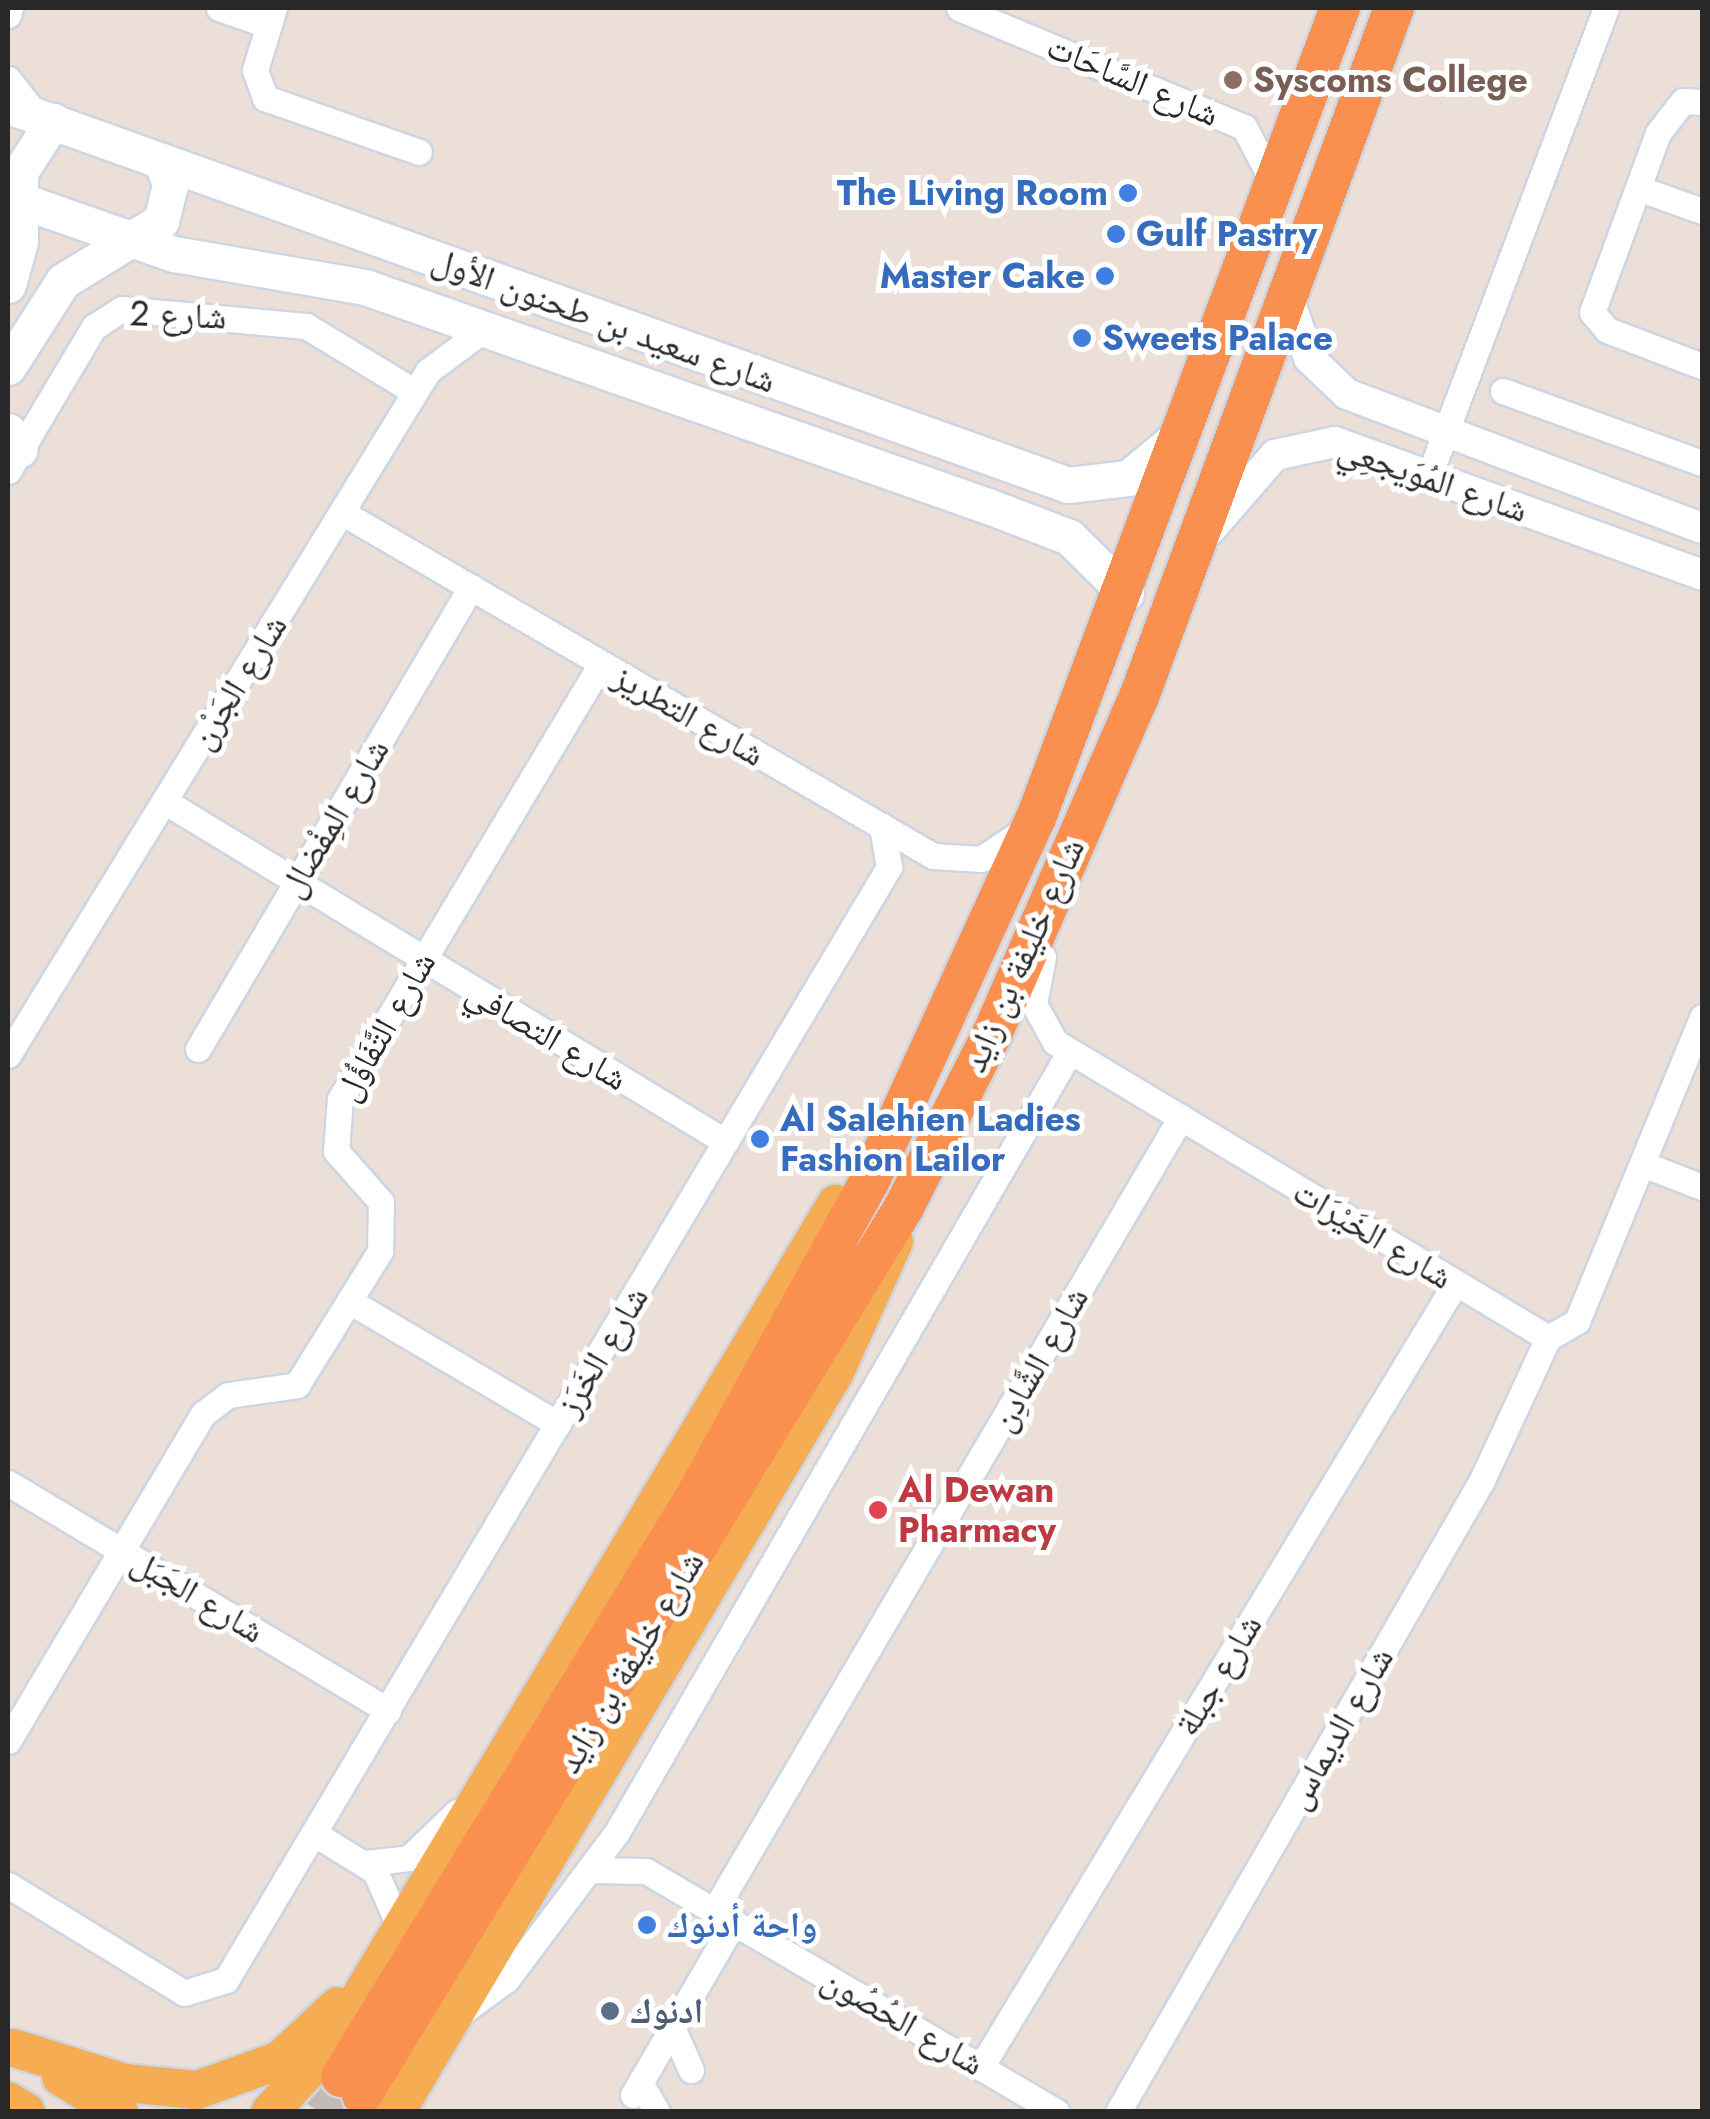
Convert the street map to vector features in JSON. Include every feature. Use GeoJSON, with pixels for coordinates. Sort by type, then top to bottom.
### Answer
{"type":"FeatureCollection","features":[{"type":"Feature","properties":{"kind":"highway","name":"شارع خليفة بن زايد"},"geometry":{"type":"LineString","coordinates":[[366,2096],[897,1122],[1036,818],[1126,594],[1340,8]]}},
{"type":"Feature","properties":{"kind":"highway","name":"شارع خليفة بن زايد"},"geometry":{"type":"LineString","coordinates":[[366,2096],[904,1208],[1065,860],[1197,544],[1394,8]]}},
{"type":"Feature","properties":{"kind":"main road","name":"شارع سعيد بن طحنون الأول"},"geometry":{"type":"LineString","coordinates":[[32,114],[1068,486],[1108,484],[1146,468],[1187,424]]}},
{"type":"Feature","properties":{"kind":"main road"},"geometry":{"type":"LineString","coordinates":[[8,285],[14,199],[32,114]]}},
{"type":"Feature","properties":{"kind":"main road"},"geometry":{"type":"LineString","coordinates":[[8,367],[63,281],[132,243],[167,209],[161,160]]}},
{"type":"Feature","properties":{"kind":"main road","name":"شارع سعيد بن طحنون الأول"},"geometry":{"type":"LineString","coordinates":[[14,199],[132,243],[366,286],[486,328],[1050,529],[1102,561],[1126,594]]}},
{"type":"Feature","properties":{"kind":"main road"},"geometry":{"type":"LineString","coordinates":[[270,2112],[320,2062],[845,1190],[897,1122]]}},
{"type":"Feature","properties":{"kind":"main road"},"geometry":{"type":"LineString","coordinates":[[366,2096],[450,2019],[852,1341],[904,1208]]}},
{"type":"Feature","properties":{"kind":"main road"},"geometry":{"type":"LineString","coordinates":[[11,2046],[152,2089],[220,2086],[280,2060],[367,1983]]}},
{"type":"Feature","properties":{"kind":"main road"},"geometry":{"type":"LineString","coordinates":[[11,2046],[118,2112]]}},
{"type":"Feature","properties":{"kind":"main road"},"geometry":{"type":"LineString","coordinates":[[8,2100],[26,2112]]}},
{"type":"Feature","properties":{"kind":"street"},"geometry":{"type":"LineString","coordinates":[[8,14],[10,8]]}},
{"type":"Feature","properties":{"kind":"street"},"geometry":{"type":"LineString","coordinates":[[219,8],[270,16],[254,81],[265,98],[419,152]]}},
{"type":"Feature","properties":{"kind":"street","name":"شارع السَّاحَات"},"geometry":{"type":"LineString","coordinates":[[959,8],[1244,127],[1274,186]]}},
{"type":"Feature","properties":{"kind":"street"},"geometry":{"type":"LineString","coordinates":[[1429,476],[1606,8]]}},
{"type":"Feature","properties":{"kind":"street"},"geometry":{"type":"LineString","coordinates":[[8,79],[32,114]]}},
{"type":"Feature","properties":{"kind":"street"},"geometry":{"type":"LineString","coordinates":[[1702,102],[1683,101],[1666,118],[1594,320],[1702,366]]}},
{"type":"Feature","properties":{"kind":"street"},"geometry":{"type":"LineString","coordinates":[[1638,188],[1702,211]]}},
{"type":"Feature","properties":{"kind":"street","name":"شارع المُوَيجعِي"},"geometry":{"type":"LineString","coordinates":[[1288,297],[1300,343],[1332,384],[1446,433],[1700,519]]}},
{"type":"Feature","properties":{"kind":"street","name":"شارع 2"},"geometry":{"type":"LineString","coordinates":[[12,451],[94,327],[135,307],[306,326],[415,392]]}},
{"type":"Feature","properties":{"kind":"street","name":"شارع الجَرْن"},"geometry":{"type":"LineString","coordinates":[[8,1055],[415,392],[448,349],[486,328]]}},
{"type":"Feature","properties":{"kind":"street"},"geometry":{"type":"LineString","coordinates":[[1503,391],[1702,463]]}},
{"type":"Feature","properties":{"kind":"street","name":"شارع المُوَيجعِي"},"geometry":{"type":"LineString","coordinates":[[1197,544],[1262,464],[1304,444],[1350,445],[1702,575]]}},
{"type":"Feature","properties":{"kind":"street","name":"شارع التطريز"},"geometry":{"type":"LineString","coordinates":[[343,513],[933,856],[981,859],[1036,818]]}},
{"type":"Feature","properties":{"kind":"street","name":"شارع المِفْضال"},"geometry":{"type":"LineString","coordinates":[[198,1049],[471,588]]}},
{"type":"Feature","properties":{"kind":"street","name":"شارع التَّفَاؤُل"},"geometry":{"type":"LineString","coordinates":[[8,1741],[211,1405],[290,1390],[351,1302],[386,1222],[375,1194],[341,1161],[335,1112],[601,664]]}},
{"type":"Feature","properties":{"kind":"street","name":"شارع التصافي"},"geometry":{"type":"LineString","coordinates":[[164,801],[294,886],[726,1142]]}},
{"type":"Feature","properties":{"kind":"street"},"geometry":{"type":"LineString","coordinates":[[882,826],[889,868],[933,856]]}},
{"type":"Feature","properties":{"kind":"street","name":"شارع الخَيْرَات"},"geometry":{"type":"LineString","coordinates":[[1065,860],[1069,902],[1033,992],[1042,1028],[1070,1052],[1548,1338]]}},
{"type":"Feature","properties":{"kind":"street","name":"شارع الخَرَز"},"geometry":{"type":"LineString","coordinates":[[8,1885],[174,1988],[204,1994],[226,1980],[889,868]]}},
{"type":"Feature","properties":{"kind":"street"},"geometry":{"type":"LineString","coordinates":[[1548,1338],[1574,1327],[1648,1166],[1702,1016]]}},
{"type":"Feature","properties":{"kind":"street"},"geometry":{"type":"LineString","coordinates":[[450,2019],[507,1979],[592,1870],[1070,1052]]}},
{"type":"Feature","properties":{"kind":"street","name":"شارع الشَّادِن"},"geometry":{"type":"LineString","coordinates":[[640,2083],[672,2027],[724,1916],[1181,1118]]}},
{"type":"Feature","properties":{"kind":"street"},"geometry":{"type":"LineString","coordinates":[[1648,1166],[1702,1186]]}},
{"type":"Feature","properties":{"kind":"street","name":"شارع جبلة"},"geometry":{"type":"LineString","coordinates":[[981,2067],[1454,1284]]}},
{"type":"Feature","properties":{"kind":"street"},"geometry":{"type":"LineString","coordinates":[[351,1302],[558,1424]]}},
{"type":"Feature","properties":{"kind":"street","name":"شارع الديماس"},"geometry":{"type":"LineString","coordinates":[[1118,2112],[1482,1480],[1548,1338]]}},
{"type":"Feature","properties":{"kind":"street","name":"شارع الجَبَل"},"geometry":{"type":"LineString","coordinates":[[8,1482],[388,1710]]}},
{"type":"Feature","properties":{"kind":"street"},"geometry":{"type":"LineString","coordinates":[[366,1863],[418,1853],[480,1793]]}},
{"type":"Feature","properties":{"kind":"street"},"geometry":{"type":"LineString","coordinates":[[592,1870],[646,1870],[623,1821]]}},
{"type":"Feature","properties":{"kind":"street"},"geometry":{"type":"LineString","coordinates":[[316,1834],[366,1863],[390,1892],[400,1928]]}},
{"type":"Feature","properties":{"kind":"street","name":"شارع الحُصُون"},"geometry":{"type":"LineString","coordinates":[[646,1870],[1057,2112]]}},
{"type":"Feature","properties":{"kind":"street"},"geometry":{"type":"LineString","coordinates":[[657,2112],[640,2083],[691,2070],[672,2027]]}},
{"type":"Feature","properties":{"kind":"tunnel"},"geometry":{"type":"LineString","coordinates":[[320,2112],[339,2080]]}},
{"type":"Feature","properties":{"kind":"place","name":"Syscoms College"},"geometry":{"type":"Point","coordinates":[1233,80]}},
{"type":"Feature","properties":{"kind":"place","name":"The Living Room"},"geometry":{"type":"Point","coordinates":[1128,193]}},
{"type":"Feature","properties":{"kind":"place","name":"Gulf Pastry"},"geometry":{"type":"Point","coordinates":[1116,234]}},
{"type":"Feature","properties":{"kind":"place","name":"Master Cake"},"geometry":{"type":"Point","coordinates":[1105,276]}},
{"type":"Feature","properties":{"kind":"place","name":"Sweets Palace"},"geometry":{"type":"Point","coordinates":[1082,338]}},
{"type":"Feature","properties":{"kind":"place","name":"Al Salehien Ladies Fashion Lailor"},"geometry":{"type":"Point","coordinates":[760,1139]}},
{"type":"Feature","properties":{"kind":"place","name":"Al Dewan Pharmacy"},"geometry":{"type":"Point","coordinates":[878,1510]}},
{"type":"Feature","properties":{"kind":"place","name":"واحة أدنوك"},"geometry":{"type":"Point","coordinates":[647,1925]}},
{"type":"Feature","properties":{"kind":"place","name":"ادنوك"},"geometry":{"type":"Point","coordinates":[610,2011]}}]}
